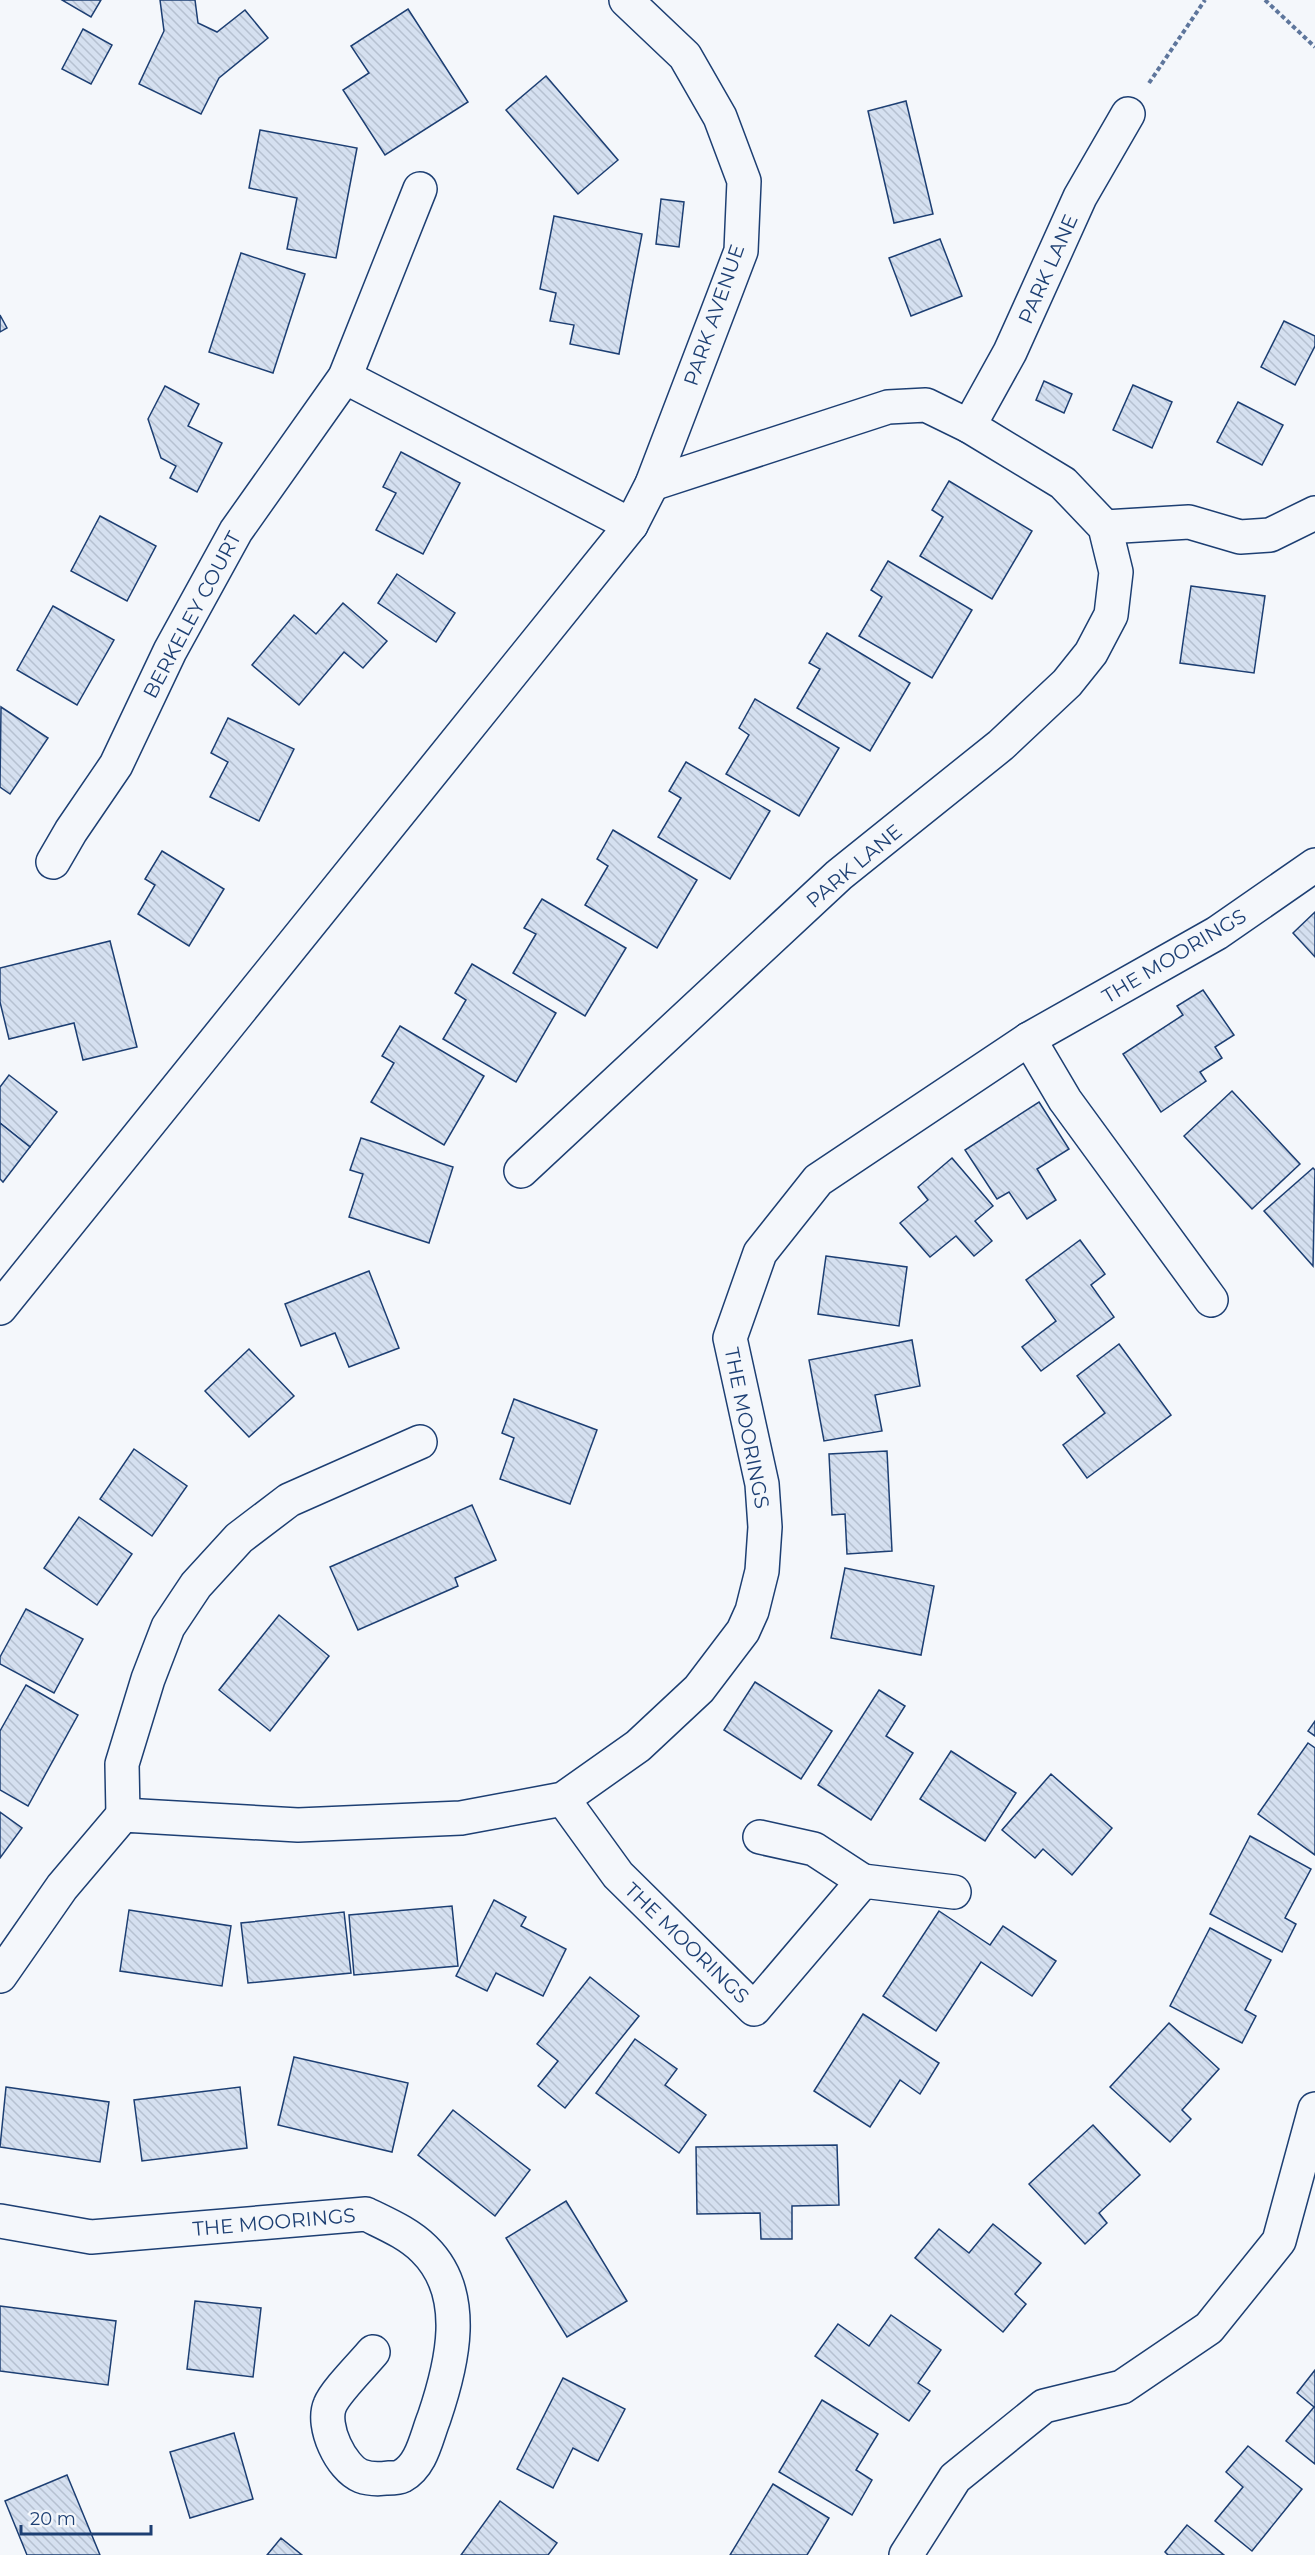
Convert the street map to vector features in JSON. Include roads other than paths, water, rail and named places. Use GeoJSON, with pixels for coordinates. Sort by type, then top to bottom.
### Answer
{"type":"FeatureCollection","features":[{"type":"Feature","properties":{"kind":"street","name":"PARK AVENUE"},"geometry":{"type":"LineString","coordinates":[[0,1308],[631,525],[652,484],[741,251],[744,181],[720,117],[685,56],[626,0]]}},
{"type":"Feature","properties":{"kind":"street","name":"PARK LANE"},"geometry":{"type":"LineString","coordinates":[[969,426],[1010,352],[1080,197],[1128,114]]}},
{"type":"Feature","properties":{"kind":"street","name":"BERKELEY COURT"},"geometry":{"type":"LineString","coordinates":[[53,862],[116,765],[170,651],[236,531],[345,377],[420,189]]}},
{"type":"Feature","properties":{"kind":"street"},"geometry":{"type":"LineString","coordinates":[[345,377],[631,525]]}},
{"type":"Feature","properties":{"kind":"street","name":"PARK LANE"},"geometry":{"type":"LineString","coordinates":[[521,1172],[839,875],[1001,745],[1067,684],[1091,652],[1111,615],[1116,572],[1105,527],[1063,483],[969,426],[926,405],[888,407],[652,484]]}},
{"type":"Feature","properties":{"kind":"street"},"geometry":{"type":"LineString","coordinates":[[1105,527],[1189,522],[1240,537],[1260,536],[1270,535],[1315,513]]}},
{"type":"Feature","properties":{"kind":"street","name":"THE MOORINGS"},"geometry":{"type":"LineString","coordinates":[[123,1815],[298,1825],[460,1818],[563,1799],[638,1746],[699,1689],[743,1631],[752,1611],[763,1560],[765,1527],[762,1484],[730,1338],[760,1253],[818,1179],[1029,1040],[1217,933],[1315,865]]}},
{"type":"Feature","properties":{"kind":"street"},"geometry":{"type":"LineString","coordinates":[[1029,1040],[1065,1100],[1211,1300]]}},
{"type":"Feature","properties":{"kind":"street"},"geometry":{"type":"LineString","coordinates":[[0,1976],[62,1887],[123,1815],[122,1764],[147,1679],[168,1627],[196,1585],[239,1538],[289,1500],[420,1442]]}},
{"type":"Feature","properties":{"kind":"street","name":"THE MOORINGS"},"geometry":{"type":"LineString","coordinates":[[563,1799],[618,1875],[754,2009],[863,1881]]}},
{"type":"Feature","properties":{"kind":"street"},"geometry":{"type":"LineString","coordinates":[[760,1837],[814,1849],[863,1881],[954,1892]]}},
{"type":"Feature","properties":{"kind":"street"},"geometry":{"type":"LineString","coordinates":[[906,2555],[955,2478],[1044,2406],[1122,2387],[1209,2328],[1279,2241],[1315,2109]]}},
{"type":"Feature","properties":{"kind":"street","name":"THE MOORINGS"},"geometry":{"type":"LineString","coordinates":[[0,2221],[92,2237],[366,2214],[397,2229],[425,2250],[444,2278],[453,2310],[452,2354],[442,2395],[417,2463],[400,2478],[379,2479],[360,2476],[344,2461],[333,2440],[328,2422],[329,2405],[373,2352]]}}]}
